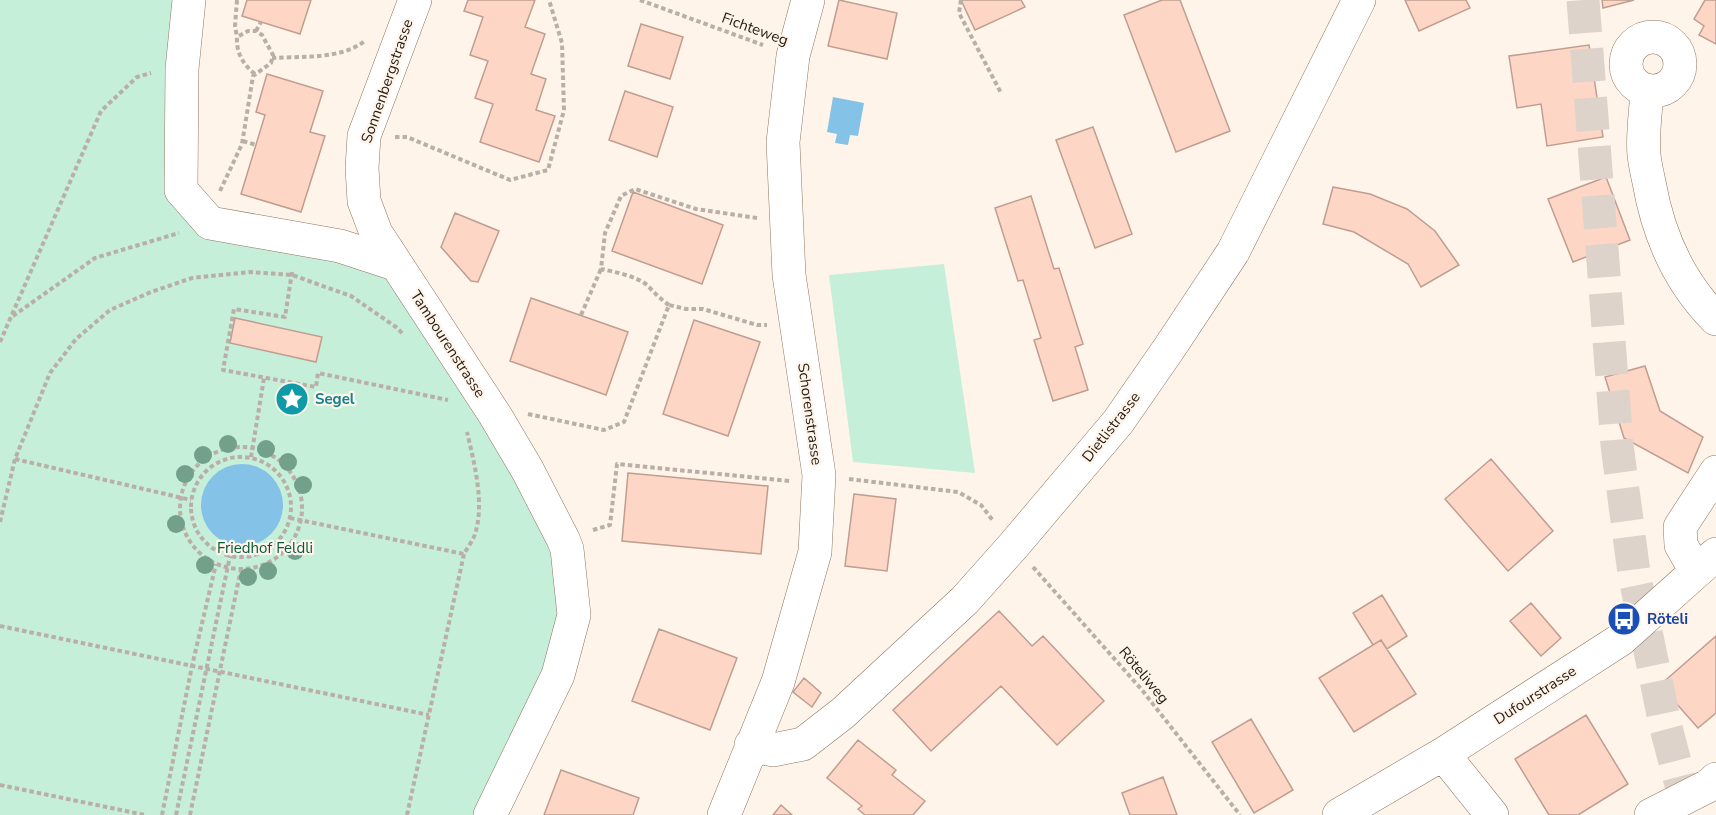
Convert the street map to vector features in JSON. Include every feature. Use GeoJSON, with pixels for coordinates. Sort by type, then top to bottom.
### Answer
{"type":"FeatureCollection","features":[{"type":"Feature","properties":{"kind":"street"},"geometry":{"type":"LineString","coordinates":[[189,0],[182,69],[181,190],[210,223],[340,246],[395,264]]}},
{"type":"Feature","properties":{"kind":"street","name":"Sonnenbergstrasse"},"geometry":{"type":"LineString","coordinates":[[395,264],[376,233],[364,201],[362,168],[364,136],[415,0]]}},
{"type":"Feature","properties":{"kind":"street","name":"Schorenstrasse"},"geometry":{"type":"LineString","coordinates":[[724,815],[778,682],[814,552],[819,475],[789,274],[783,142],[793,56],[808,0]]}},
{"type":"Feature","properties":{"kind":"street","name":"Dietlistrasse"},"geometry":{"type":"LineString","coordinates":[[751,746],[773,750],[803,744],[843,713],[965,600],[1118,422],[1233,252],[1359,0]]}},
{"type":"Feature","properties":{"kind":"street"},"geometry":{"type":"LineString","coordinates":[[1647,90],[1644,154],[1655,214],[1670,254],[1684,281],[1701,304],[1716,319]]}},
{"type":"Feature","properties":{"kind":"street","name":"Tambourenstrasse"},"geometry":{"type":"LineString","coordinates":[[395,264],[480,422],[528,471],[567,549],[574,615],[558,675],[490,815]]}},
{"type":"Feature","properties":{"kind":"street"},"geometry":{"type":"LineString","coordinates":[[1706,563],[1681,545],[1680,527],[1716,472]]}},
{"type":"Feature","properties":{"kind":"street","name":"Dufourstrasse"},"geometry":{"type":"LineString","coordinates":[[1339,815],[1443,753],[1620,640],[1706,563]]}},
{"type":"Feature","properties":{"kind":"street"},"geometry":{"type":"LineString","coordinates":[[1443,753],[1492,815]]}},
{"type":"Feature","properties":{"kind":"street"},"geometry":{"type":"LineString","coordinates":[[1652,815],[1708,786],[1716,779]]}},
{"type":"Feature","properties":{"kind":"path"},"geometry":{"type":"LineString","coordinates":[[237,0],[236,46],[249,70],[255,74]]}},
{"type":"Feature","properties":{"kind":"path"},"geometry":{"type":"LineString","coordinates":[[364,136],[407,137],[510,180],[548,170],[564,110],[562,43],[549,0]]}},
{"type":"Feature","properties":{"kind":"path","name":"Fichteweg"},"geometry":{"type":"LineString","coordinates":[[640,0],[793,56]]}},
{"type":"Feature","properties":{"kind":"path"},"geometry":{"type":"LineString","coordinates":[[961,0],[959,13],[1001,93]]}},
{"type":"Feature","properties":{"kind":"path"},"geometry":{"type":"LineString","coordinates":[[256,31],[261,22]]}},
{"type":"Feature","properties":{"kind":"path"},"geometry":{"type":"LineString","coordinates":[[13,316],[95,258],[210,223],[212,207],[243,141],[253,76],[271,63],[273,55],[262,35],[256,31],[248,31],[237,37]]}},
{"type":"Feature","properties":{"kind":"path"},"geometry":{"type":"LineString","coordinates":[[272,58],[342,52],[368,39]]}},
{"type":"Feature","properties":{"kind":"path"},"geometry":{"type":"LineString","coordinates":[[0,342],[101,111],[137,77],[166,69],[182,69]]}},
{"type":"Feature","properties":{"kind":"path"},"geometry":{"type":"LineString","coordinates":[[243,141],[256,145]]}},
{"type":"Feature","properties":{"kind":"path"},"geometry":{"type":"LineString","coordinates":[[581,315],[601,269],[605,233],[621,196],[628,191],[635,189],[696,209],[765,220]]}},
{"type":"Feature","properties":{"kind":"path"},"geometry":{"type":"LineString","coordinates":[[295,239],[285,317],[234,309],[223,370],[316,387],[318,373],[453,401],[452,398]]}},
{"type":"Feature","properties":{"kind":"path"},"geometry":{"type":"LineString","coordinates":[[601,269],[620,273],[645,284],[669,305],[686,309],[703,309],[757,325],[768,324]]}},
{"type":"Feature","properties":{"kind":"path"},"geometry":{"type":"LineString","coordinates":[[0,522],[15,459],[50,373],[76,339],[110,310],[151,292],[192,278],[250,272],[292,275],[351,296],[396,327],[410,342]]}},
{"type":"Feature","properties":{"kind":"path"},"geometry":{"type":"LineString","coordinates":[[407,815],[464,554],[475,533],[478,508],[480,422],[534,414],[604,430],[624,423],[669,305]]}},
{"type":"Feature","properties":{"kind":"path"},"geometry":{"type":"LineString","coordinates":[[251,457],[264,378]]}},
{"type":"Feature","properties":{"kind":"path"},"geometry":{"type":"LineString","coordinates":[[233,447],[253,448],[271,454],[287,466],[297,483],[303,502],[302,521],[294,539],[282,555],[265,565],[246,570],[226,568],[209,561],[195,549],[184,534],[180,516],[180,497],[186,478],[198,463],[214,452],[233,447]]}},
{"type":"Feature","properties":{"kind":"path"},"geometry":{"type":"LineString","coordinates":[[251,457],[265,462],[278,472],[287,486],[291,502],[290,518],[285,533],[273,546],[256,554],[230,556],[220,554],[202,535],[192,513],[191,500],[201,478],[215,464],[229,458],[251,457]]}},
{"type":"Feature","properties":{"kind":"path"},"geometry":{"type":"LineString","coordinates":[[15,459],[191,500]]}},
{"type":"Feature","properties":{"kind":"path"},"geometry":{"type":"LineString","coordinates":[[563,539],[610,525],[617,464],[801,482],[819,475],[958,492],[981,505],[998,528]]}},
{"type":"Feature","properties":{"kind":"path"},"geometry":{"type":"LineString","coordinates":[[290,518],[464,554]]}},
{"type":"Feature","properties":{"kind":"path"},"geometry":{"type":"LineString","coordinates":[[176,815],[230,556]]}},
{"type":"Feature","properties":{"kind":"path","name":"Röteliweg"},"geometry":{"type":"LineString","coordinates":[[1030,563],[1142,690],[1239,815]]}},
{"type":"Feature","properties":{"kind":"path"},"geometry":{"type":"LineString","coordinates":[[162,815],[192,666],[216,564]]}},
{"type":"Feature","properties":{"kind":"path"},"geometry":{"type":"LineString","coordinates":[[190,815],[241,569]]}},
{"type":"Feature","properties":{"kind":"path"},"geometry":{"type":"LineString","coordinates":[[0,626],[429,715]]}},
{"type":"Feature","properties":{"kind":"path"},"geometry":{"type":"LineString","coordinates":[[0,785],[145,815]]}},
{"type":"Feature","properties":{"kind":"green space","name":"Friedhof Feldli"},"geometry":{"type":"Polygon","coordinates":[[[0,0],[189,0],[181,190],[210,223],[395,264],[528,471],[574,615],[490,815],[0,815],[0,0]]]}},
{"type":"Feature","properties":{"kind":"green space"},"geometry":{"type":"Polygon","coordinates":[[[944,264],[975,473],[853,462],[829,275],[944,264]]]}},
{"type":"Feature","properties":{"kind":"water"},"geometry":{"type":"Polygon","coordinates":[[[833,97],[864,103],[858,136],[850,135],[848,145],[835,143],[837,134],[827,132],[833,97]]]}},
{"type":"Feature","properties":{"kind":"water"},"geometry":{"type":"Polygon","coordinates":[[[242,464],[258,467],[271,476],[280,489],[283,505],[280,521],[271,534],[258,543],[242,546],[226,543],[213,534],[204,521],[201,505],[204,489],[213,476],[226,467],[242,464]]]}},
{"type":"Feature","properties":{"kind":"building"},"geometry":{"type":"Polygon","coordinates":[[[247,0],[311,0],[300,34],[242,16],[247,0]]]}},
{"type":"Feature","properties":{"kind":"building"},"geometry":{"type":"Polygon","coordinates":[[[468,0],[535,0],[525,27],[545,34],[531,74],[546,79],[536,110],[555,116],[539,162],[480,142],[493,104],[475,98],[488,61],[470,55],[483,17],[464,11],[468,0]]]}},
{"type":"Feature","properties":{"kind":"building"},"geometry":{"type":"Polygon","coordinates":[[[839,0],[897,13],[887,59],[828,46],[839,0]]]}},
{"type":"Feature","properties":{"kind":"building"},"geometry":{"type":"Polygon","coordinates":[[[961,0],[1021,0],[1025,7],[975,30],[961,0]]]}},
{"type":"Feature","properties":{"kind":"building"},"geometry":{"type":"Polygon","coordinates":[[[1162,0],[1180,0],[1230,131],[1176,152],[1124,15],[1162,0]]]}},
{"type":"Feature","properties":{"kind":"building"},"geometry":{"type":"Polygon","coordinates":[[[1405,0],[1466,0],[1470,8],[1419,31],[1405,0]]]}},
{"type":"Feature","properties":{"kind":"building"},"geometry":{"type":"Polygon","coordinates":[[[1602,0],[1634,0],[1603,8],[1602,0]]]}},
{"type":"Feature","properties":{"kind":"building"},"geometry":{"type":"Polygon","coordinates":[[[1705,0],[1716,0],[1716,44],[1699,35],[1704,26],[1694,19],[1705,0]]]}},
{"type":"Feature","properties":{"kind":"building"},"geometry":{"type":"Polygon","coordinates":[[[641,24],[683,37],[670,79],[628,66],[641,24]]]}},
{"type":"Feature","properties":{"kind":"building"},"geometry":{"type":"Polygon","coordinates":[[[1589,45],[1603,137],[1547,146],[1541,104],[1517,108],[1509,56],[1589,45]]]}},
{"type":"Feature","properties":{"kind":"building"},"geometry":{"type":"Polygon","coordinates":[[[267,74],[323,91],[310,132],[325,136],[301,212],[241,194],[265,115],[256,112],[267,74]]]}},
{"type":"Feature","properties":{"kind":"building"},"geometry":{"type":"Polygon","coordinates":[[[625,91],[673,107],[657,157],[609,140],[625,91]]]}},
{"type":"Feature","properties":{"kind":"building"},"geometry":{"type":"Polygon","coordinates":[[[1093,127],[1132,234],[1095,248],[1056,140],[1093,127]]]}},
{"type":"Feature","properties":{"kind":"building"},"geometry":{"type":"Polygon","coordinates":[[[1606,177],[1630,240],[1573,262],[1548,199],[1606,177]]]}},
{"type":"Feature","properties":{"kind":"building"},"geometry":{"type":"Polygon","coordinates":[[[1333,187],[1370,194],[1407,209],[1435,231],[1459,265],[1421,287],[1408,264],[1354,232],[1323,224],[1333,187]]]}},
{"type":"Feature","properties":{"kind":"building"},"geometry":{"type":"Polygon","coordinates":[[[633,192],[723,225],[702,284],[612,251],[633,192]]]}},
{"type":"Feature","properties":{"kind":"building"},"geometry":{"type":"Polygon","coordinates":[[[1031,196],[1054,269],[1059,268],[1083,344],[1075,347],[1088,390],[1053,401],[1034,340],[1041,338],[1023,280],[1018,281],[995,208],[1031,196]]]}},
{"type":"Feature","properties":{"kind":"building"},"geometry":{"type":"Polygon","coordinates":[[[455,213],[499,231],[478,282],[471,281],[441,247],[455,213]]]}},
{"type":"Feature","properties":{"kind":"building"},"geometry":{"type":"Polygon","coordinates":[[[531,298],[628,332],[606,395],[510,361],[531,298]]]}},
{"type":"Feature","properties":{"kind":"building"},"geometry":{"type":"Polygon","coordinates":[[[235,318],[322,337],[316,362],[230,343],[235,318]]]}},
{"type":"Feature","properties":{"kind":"building"},"geometry":{"type":"Polygon","coordinates":[[[694,320],[760,342],[728,436],[663,414],[694,320]]]}},
{"type":"Feature","properties":{"kind":"building"},"geometry":{"type":"Polygon","coordinates":[[[1645,366],[1660,411],[1703,437],[1688,473],[1624,438],[1605,377],[1645,366]]]}},
{"type":"Feature","properties":{"kind":"building"},"geometry":{"type":"Polygon","coordinates":[[[1491,459],[1553,531],[1508,571],[1445,499],[1491,459]]]}},
{"type":"Feature","properties":{"kind":"building"},"geometry":{"type":"Polygon","coordinates":[[[628,473],[768,486],[761,554],[622,541],[628,473]]]}},
{"type":"Feature","properties":{"kind":"building"},"geometry":{"type":"Polygon","coordinates":[[[854,494],[896,499],[887,571],[845,566],[854,494]]]}},
{"type":"Feature","properties":{"kind":"building"},"geometry":{"type":"Polygon","coordinates":[[[1382,595],[1407,636],[1387,649],[1381,640],[1373,645],[1353,613],[1382,595]]]}},
{"type":"Feature","properties":{"kind":"building"},"geometry":{"type":"Polygon","coordinates":[[[1531,603],[1561,638],[1541,656],[1510,621],[1531,603]]]}},
{"type":"Feature","properties":{"kind":"building"},"geometry":{"type":"Polygon","coordinates":[[[999,611],[1032,646],[1043,636],[1104,701],[1057,745],[1001,686],[931,751],[893,710],[999,611]]]}},
{"type":"Feature","properties":{"kind":"building"},"geometry":{"type":"Polygon","coordinates":[[[659,629],[737,658],[710,730],[632,701],[659,629]]]}},
{"type":"Feature","properties":{"kind":"building"},"geometry":{"type":"Polygon","coordinates":[[[1716,636],[1716,713],[1698,728],[1660,685],[1716,636]]]}},
{"type":"Feature","properties":{"kind":"building"},"geometry":{"type":"Polygon","coordinates":[[[1381,640],[1416,694],[1354,732],[1319,678],[1381,640]]]}},
{"type":"Feature","properties":{"kind":"building"},"geometry":{"type":"Polygon","coordinates":[[[804,678],[821,693],[812,707],[793,692],[804,678]]]}},
{"type":"Feature","properties":{"kind":"building"},"geometry":{"type":"Polygon","coordinates":[[[1586,715],[1628,784],[1578,815],[1549,815],[1515,759],[1586,715]]]}},
{"type":"Feature","properties":{"kind":"building"},"geometry":{"type":"Polygon","coordinates":[[[1251,719],[1293,790],[1254,813],[1212,742],[1251,719]]]}},
{"type":"Feature","properties":{"kind":"building"},"geometry":{"type":"Polygon","coordinates":[[[858,740],[896,770],[892,775],[925,801],[913,815],[865,815],[858,809],[862,806],[827,778],[858,740]]]}},
{"type":"Feature","properties":{"kind":"building"},"geometry":{"type":"Polygon","coordinates":[[[561,770],[639,798],[633,815],[544,815],[561,770]]]}},
{"type":"Feature","properties":{"kind":"building"},"geometry":{"type":"Polygon","coordinates":[[[1163,777],[1177,815],[1130,815],[1122,793],[1163,777]]]}},
{"type":"Feature","properties":{"kind":"building"},"geometry":{"type":"Polygon","coordinates":[[[781,805],[792,815],[773,815],[781,805]]]}},
{"type":"Feature","properties":{"kind":"tunnel"},"geometry":{"type":"LineString","coordinates":[[1583,0],[1617,445],[1634,573],[1665,724],[1689,815]]}},
{"type":"Feature","properties":{"kind":"place","name":"Segel"},"geometry":{"type":"Point","coordinates":[292,399]}},
{"type":"Feature","properties":{"kind":"place","name":"Röteli"},"geometry":{"type":"Point","coordinates":[1624,619]}}]}
